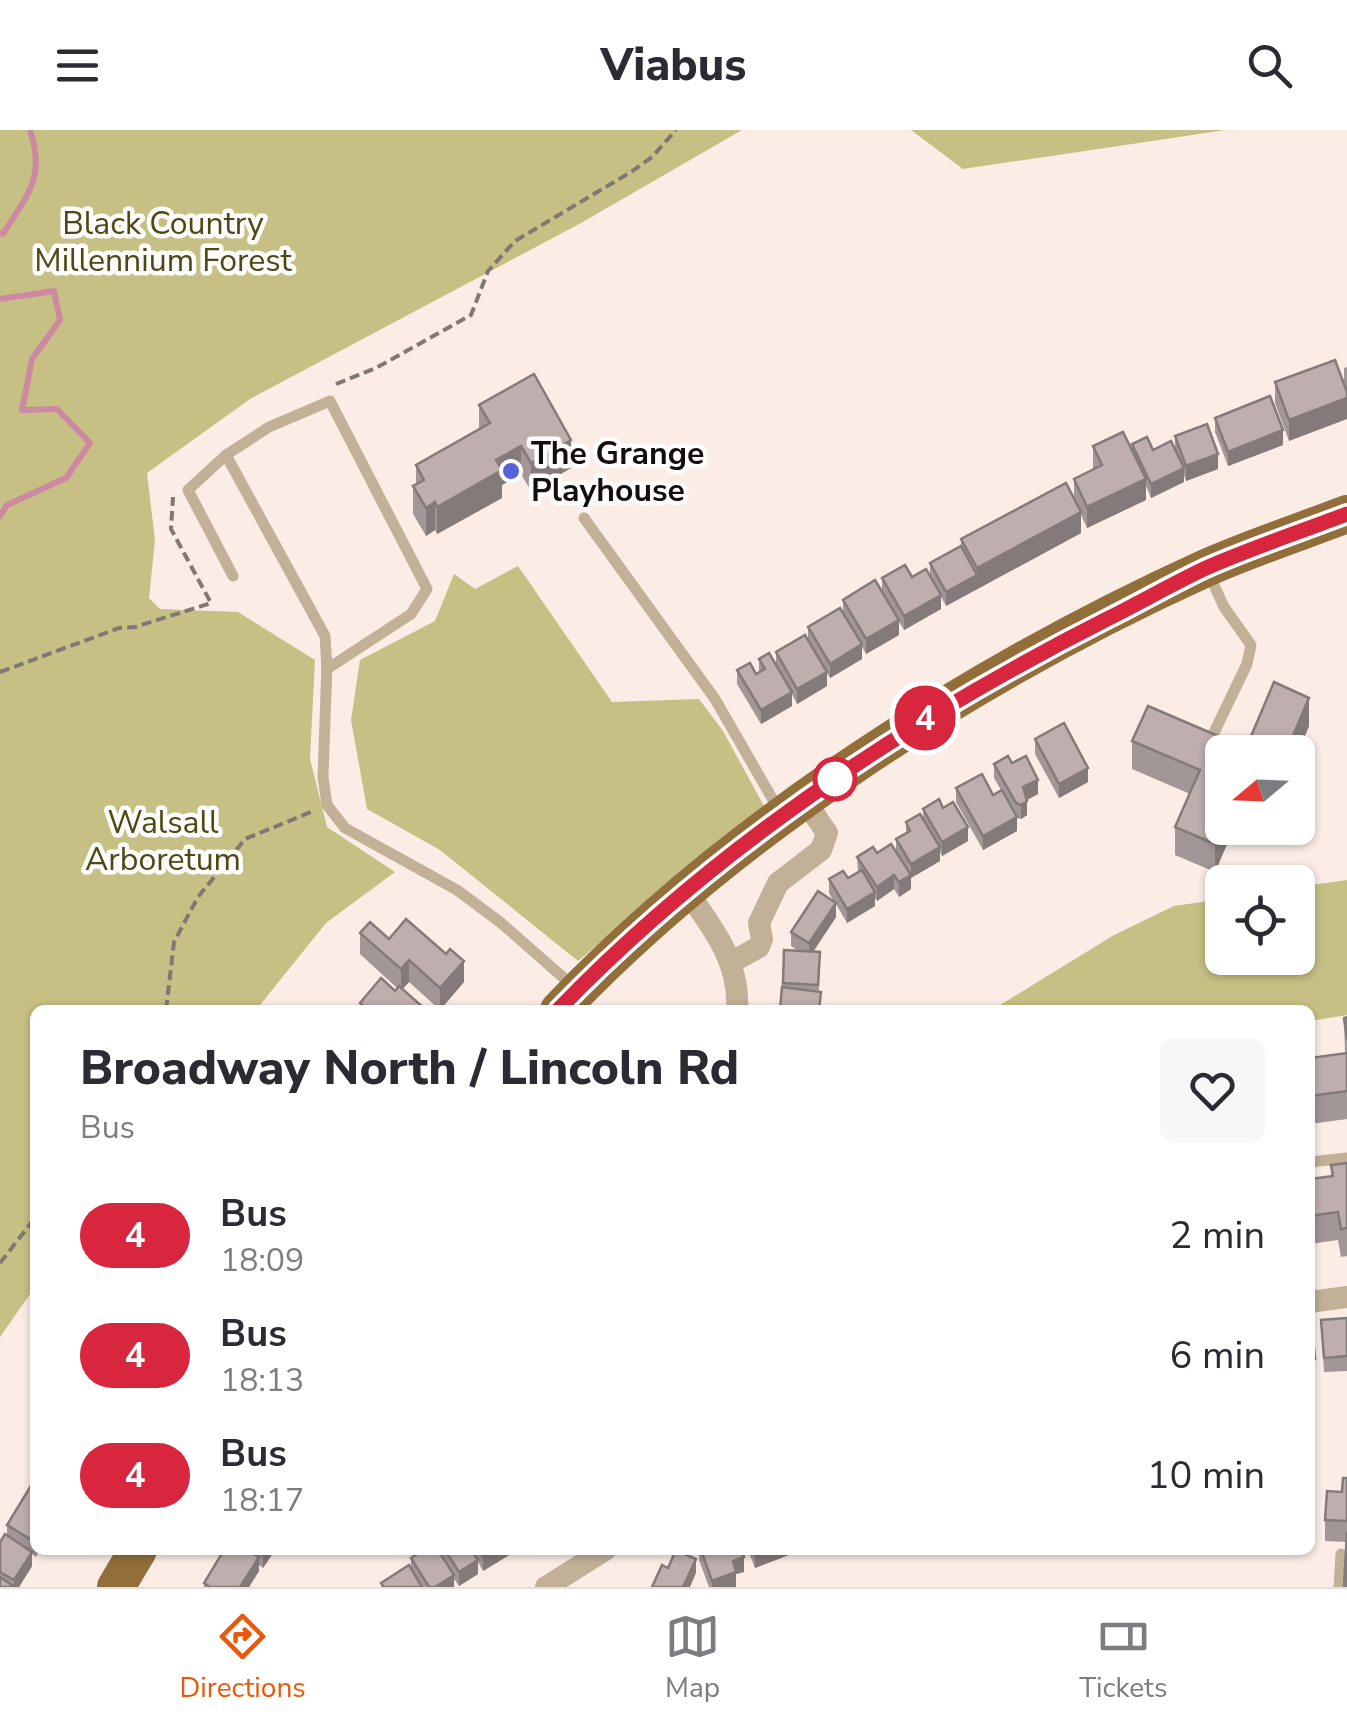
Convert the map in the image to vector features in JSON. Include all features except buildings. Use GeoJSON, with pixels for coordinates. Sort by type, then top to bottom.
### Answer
{"type":"FeatureCollection","features":[{"type":"Feature","properties":{"kind":"highway"},"geometry":{"type":"LineString","coordinates":[[568,1000],[686,890],[793,808],[924,719],[1051,647],[1206,568],[1347,514]]}},
{"type":"Feature","properties":{"kind":"highway"},"geometry":{"type":"LineString","coordinates":[[116,1587],[135,1555]]}},
{"type":"Feature","properties":{"kind":"street"},"geometry":{"type":"LineString","coordinates":[[730,963],[759,947],[759,923],[778,883],[821,850],[827,834],[793,808]]}},
{"type":"Feature","properties":{"kind":"street"},"geometry":{"type":"LineString","coordinates":[[686,890],[727,950],[738,988],[737,1005]]}},
{"type":"Feature","properties":{"kind":"street"},"geometry":{"type":"LineString","coordinates":[[1315,1301],[1347,1297]]}},
{"type":"Feature","properties":{"kind":"street"},"geometry":{"type":"LineString","coordinates":[[546,1587],[597,1555]]}},
{"type":"Feature","properties":{"kind":"street"},"geometry":{"type":"LineString","coordinates":[[584,1563],[590,1587]]}},
{"type":"Feature","properties":{"kind":"lane"},"geometry":{"type":"LineString","coordinates":[[233,576],[188,490],[226,455],[269,427],[330,400],[427,589],[411,614],[327,665]]}},
{"type":"Feature","properties":{"kind":"lane"},"geometry":{"type":"LineString","coordinates":[[226,455],[325,636],[322,777],[328,805],[345,828],[457,890],[500,922],[568,1000]]}},
{"type":"Feature","properties":{"kind":"lane"},"geometry":{"type":"LineString","coordinates":[[584,518],[793,808]]}},
{"type":"Feature","properties":{"kind":"lane"},"geometry":{"type":"LineString","coordinates":[[1206,568],[1224,607],[1251,645],[1247,664],[1213,735]]}},
{"type":"Feature","properties":{"kind":"lane"},"geometry":{"type":"LineString","coordinates":[[1315,1161],[1347,1158]]}},
{"type":"Feature","properties":{"kind":"lane"},"geometry":{"type":"LineString","coordinates":[[1339,1587],[1341,1554]]}},
{"type":"Feature","properties":{"kind":"path"},"geometry":{"type":"LineString","coordinates":[[376,368],[471,315],[488,271],[516,242],[642,164],[676,130]]}},
{"type":"Feature","properties":{"kind":"path"},"geometry":{"type":"LineString","coordinates":[[167,1005],[174,942],[198,897],[245,839],[328,805]]}},
{"type":"Feature","properties":{"kind":"path"},"geometry":{"type":"LineString","coordinates":[[0,1263],[30,1224]]}},
{"type":"Feature","properties":{"kind":"green space"},"geometry":{"type":"Polygon","coordinates":[[[0,130],[742,130],[581,223],[250,399],[147,473],[155,540],[149,598],[160,609],[238,612],[315,660],[310,759],[327,827],[395,872],[326,923],[260,1005],[30,1005],[30,1294],[0,1337],[0,130]]]}},
{"type":"Feature","properties":{"kind":"green space"},"geometry":{"type":"Polygon","coordinates":[[[911,130],[1226,130],[963,169],[911,130]]]}},
{"type":"Feature","properties":{"kind":"green space"},"geometry":{"type":"Polygon","coordinates":[[[518,566],[612,702],[699,699],[723,731],[764,806],[578,961],[440,850],[367,809],[351,720],[360,660],[435,621],[454,574],[475,589],[518,566]]]}},
{"type":"Feature","properties":{"kind":"green space"},"geometry":{"type":"Polygon","coordinates":[[[1347,880],[1347,1015],[1315,1020],[1315,1005],[1000,1005],[1114,935],[1174,906],[1205,901],[1205,975],[1315,975],[1315,885],[1347,880]]]}},
{"type":"Feature","properties":{"kind":"waterway"},"geometry":{"type":"LineString","coordinates":[[0,233],[3,234],[32,185],[36,161],[30,130]]}},
{"type":"Feature","properties":{"kind":"waterway"},"geometry":{"type":"LineString","coordinates":[[0,299],[54,291],[60,320],[32,359],[22,410],[57,409],[90,443],[66,478],[7,505],[0,516]]}},
{"type":"Feature","properties":{"kind":"bus line","name":"4"},"geometry":{"type":"LineString","coordinates":[[563,1005],[686,890],[782,816],[924,719],[1051,647],[1206,568],[1347,514]]}},
{"type":"Feature","properties":{"kind":"place","name":"The Grange Playhouse"},"geometry":{"type":"Point","coordinates":[511,471]}},
{"type":"Feature","properties":{"kind":"park label","name":"Black Country Millennium Forest"},"geometry":{"type":"Point","coordinates":[163,242]}},
{"type":"Feature","properties":{"kind":"park label","name":"Walsall Arboretum"},"geometry":{"type":"Point","coordinates":[163,840]}}]}
